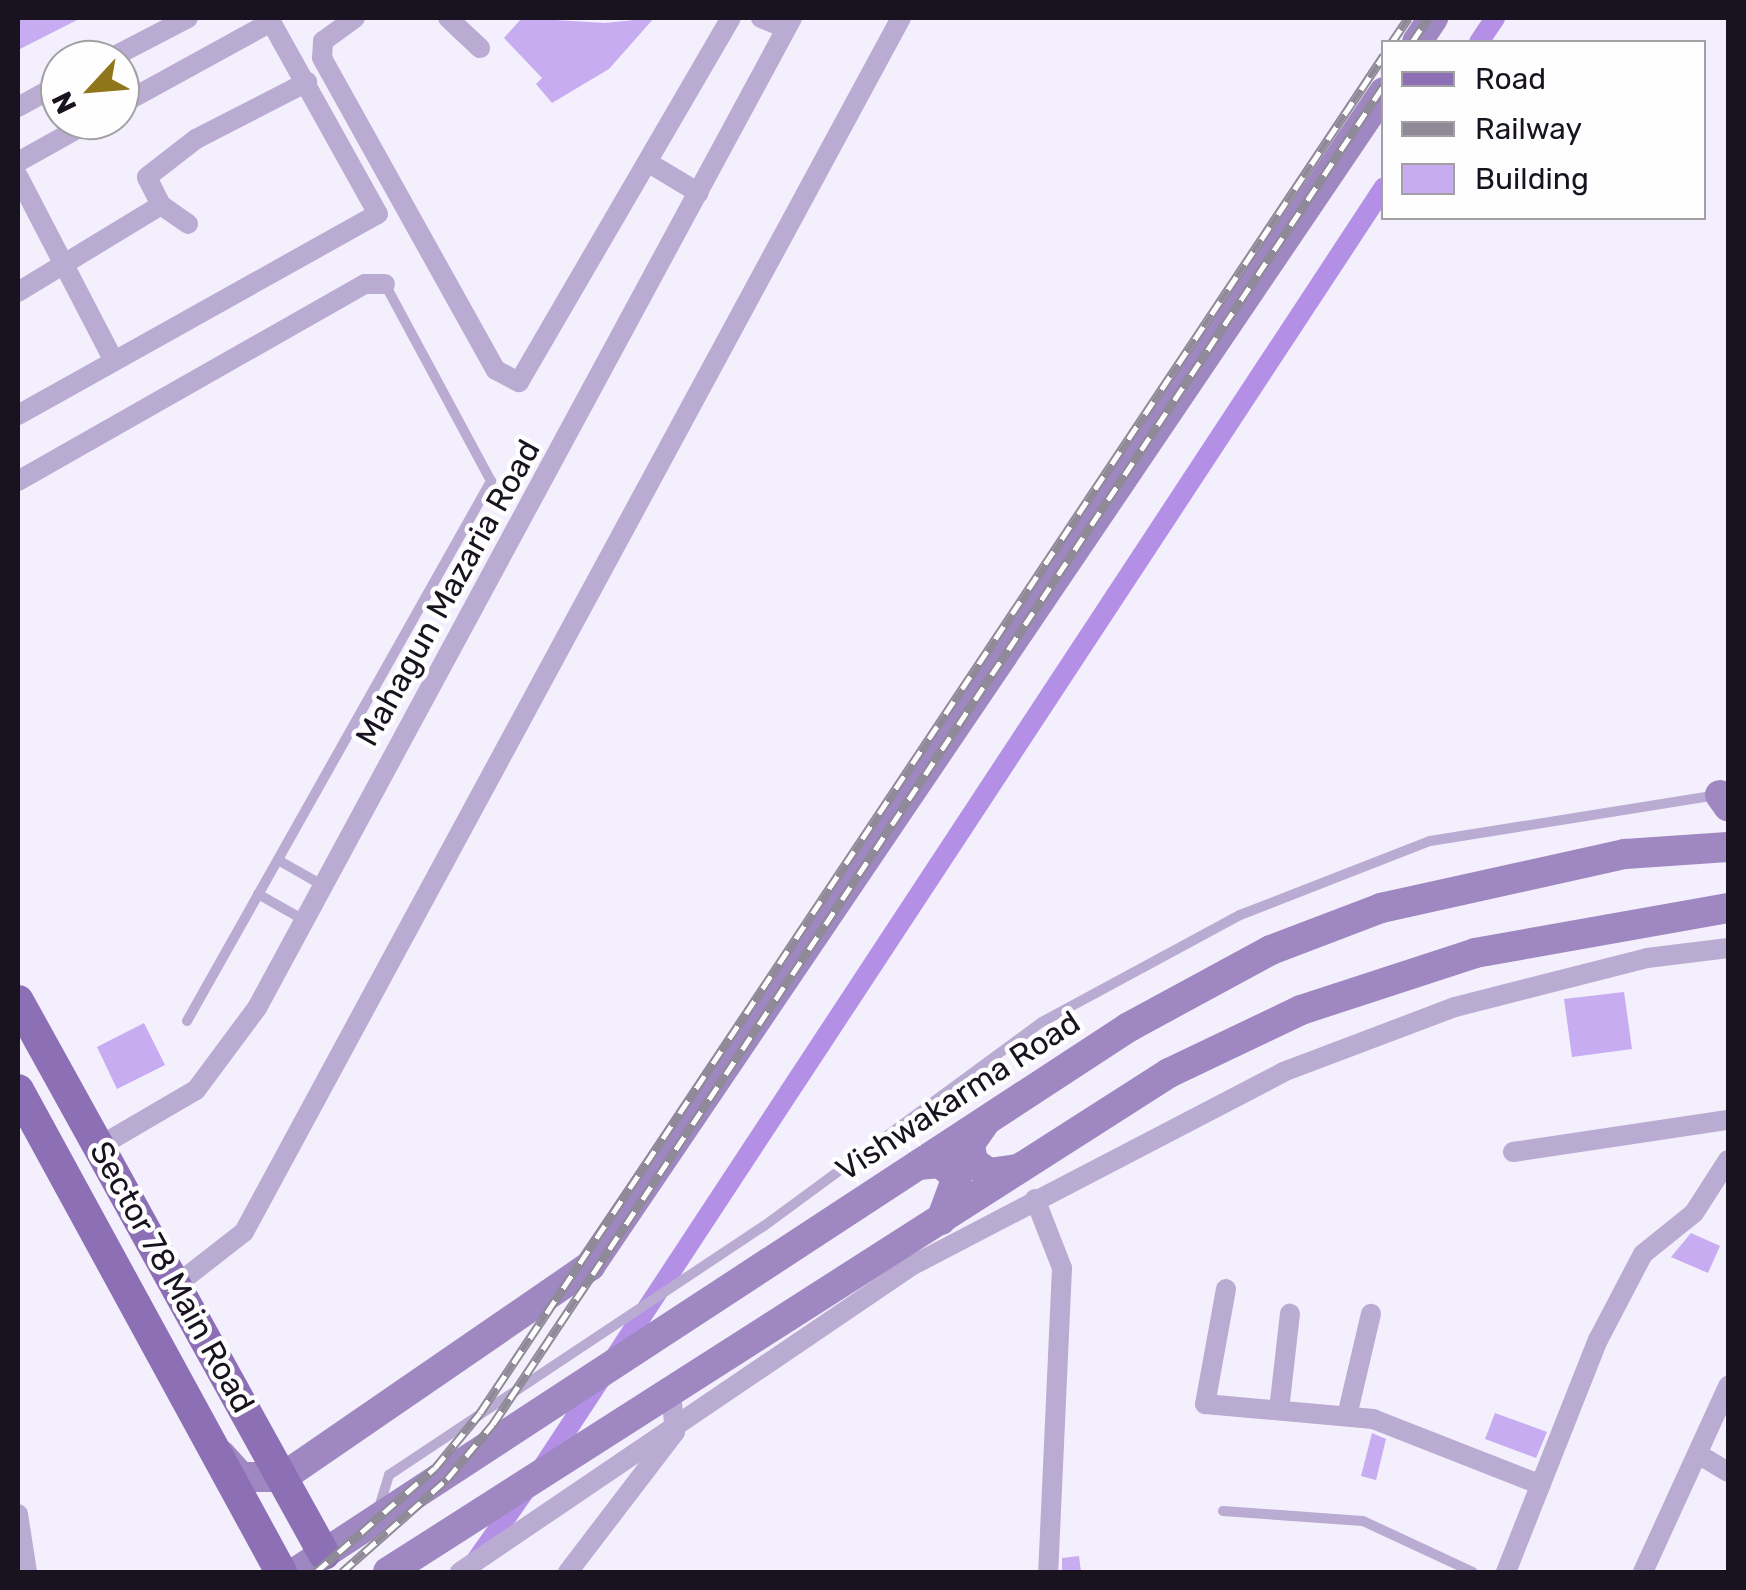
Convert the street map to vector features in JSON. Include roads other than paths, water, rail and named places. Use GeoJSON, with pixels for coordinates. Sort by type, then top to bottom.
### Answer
{"type":"FeatureCollection","features":[{"type":"Feature","properties":{"kind":"main road"},"geometry":{"type":"LineString","coordinates":[[1418,40],[1433,18]]}},
{"type":"Feature","properties":{"kind":"main road"},"geometry":{"type":"LineString","coordinates":[[202,1440],[240,1478],[283,1477],[590,1266],[1381,96]]}},
{"type":"Feature","properties":{"kind":"main road","name":"Vishwakarma Road"},"geometry":{"type":"LineString","coordinates":[[296,1572],[986,1120],[1271,950],[1381,908],[1625,854],[1728,846]]}},
{"type":"Feature","properties":{"kind":"main road"},"geometry":{"type":"LineString","coordinates":[[388,1572],[1169,1073],[1300,1010],[1475,953],[1728,908]]}},
{"type":"Feature","properties":{"kind":"main road","name":"Sector 78 Main Road"},"geometry":{"type":"LineString","coordinates":[[18,1000],[324,1554]]}},
{"type":"Feature","properties":{"kind":"main road","name":"Sector 78 Main Road"},"geometry":{"type":"LineString","coordinates":[[18,1090],[171,1364],[202,1440],[281,1572]]}},
{"type":"Feature","properties":{"kind":"main road"},"geometry":{"type":"LineString","coordinates":[[986,1120],[970,1144],[972,1162],[989,1173],[1019,1169]]}},
{"type":"Feature","properties":{"kind":"main road"},"geometry":{"type":"LineString","coordinates":[[918,1165],[940,1162],[957,1177],[940,1220]]}},
{"type":"Feature","properties":{"kind":"street"},"geometry":{"type":"LineString","coordinates":[[140,43],[188,18]]}},
{"type":"Feature","properties":{"kind":"street"},"geometry":{"type":"LineString","coordinates":[[356,18],[324,41],[322,58],[507,381],[536,365],[731,18]]}},
{"type":"Feature","properties":{"kind":"street"},"geometry":{"type":"LineString","coordinates":[[448,18],[480,48]]}},
{"type":"Feature","properties":{"kind":"street"},"geometry":{"type":"LineString","coordinates":[[761,18],[790,23]]}},
{"type":"Feature","properties":{"kind":"street"},"geometry":{"type":"LineString","coordinates":[[176,1285],[244,1232],[902,18]]}},
{"type":"Feature","properties":{"kind":"street"},"geometry":{"type":"LineString","coordinates":[[18,415],[378,214],[271,22],[140,94]]}},
{"type":"Feature","properties":{"kind":"street","name":"Mahagun Mazaria Road"},"geometry":{"type":"LineString","coordinates":[[100,1146],[176,1105],[216,1070],[304,920],[790,23]]}},
{"type":"Feature","properties":{"kind":"street"},"geometry":{"type":"LineString","coordinates":[[188,224],[161,205],[147,177],[196,140],[307,82]]}},
{"type":"Feature","properties":{"kind":"street"},"geometry":{"type":"LineString","coordinates":[[18,162],[57,140]]}},
{"type":"Feature","properties":{"kind":"street"},"geometry":{"type":"LineString","coordinates":[[648,163],[699,192]]}},
{"type":"Feature","properties":{"kind":"street"},"geometry":{"type":"LineString","coordinates":[[18,176],[114,361]]}},
{"type":"Feature","properties":{"kind":"street"},"geometry":{"type":"LineString","coordinates":[[18,292],[65,267],[105,232],[161,205]]}},
{"type":"Feature","properties":{"kind":"street"},"geometry":{"type":"LineString","coordinates":[[18,481],[332,302],[384,284]]}},
{"type":"Feature","properties":{"kind":"street"},"geometry":{"type":"LineString","coordinates":[[460,1572],[614,1475],[913,1265],[1283,1072],[1455,1007],[1647,958],[1728,948]]}},
{"type":"Feature","properties":{"kind":"street"},"geometry":{"type":"LineString","coordinates":[[1513,1152],[1728,1120]]}},
{"type":"Feature","properties":{"kind":"street"},"geometry":{"type":"LineString","coordinates":[[1506,1572],[1643,1254],[1694,1213],[1728,1160]]}},
{"type":"Feature","properties":{"kind":"street"},"geometry":{"type":"LineString","coordinates":[[1035,1199],[1062,1268],[1048,1572]]}},
{"type":"Feature","properties":{"kind":"street"},"geometry":{"type":"LineString","coordinates":[[1226,1289],[1206,1404],[1347,1416],[1541,1485]]}},
{"type":"Feature","properties":{"kind":"street"},"geometry":{"type":"LineString","coordinates":[[1279,1410],[1290,1314]]}},
{"type":"Feature","properties":{"kind":"street"},"geometry":{"type":"LineString","coordinates":[[1347,1416],[1371,1314]]}},
{"type":"Feature","properties":{"kind":"street"},"geometry":{"type":"LineString","coordinates":[[1643,1572],[1728,1386]]}},
{"type":"Feature","properties":{"kind":"street"},"geometry":{"type":"LineString","coordinates":[[568,1572],[675,1432],[671,1392]]}},
{"type":"Feature","properties":{"kind":"street"},"geometry":{"type":"LineString","coordinates":[[1698,1454],[1728,1472]]}},
{"type":"Feature","properties":{"kind":"street"},"geometry":{"type":"LineString","coordinates":[[18,1514],[27,1572]]}},
{"type":"Feature","properties":{"kind":"lane"},"geometry":{"type":"LineString","coordinates":[[187,1021],[490,481],[384,284]]}},
{"type":"Feature","properties":{"kind":"lane"},"geometry":{"type":"LineString","coordinates":[[375,1521],[389,1475],[764,1226],[1042,1022],[1240,915],[1430,841],[1726,798]]}},
{"type":"Feature","properties":{"kind":"lane"},"geometry":{"type":"LineString","coordinates":[[278,860],[322,885]]}},
{"type":"Feature","properties":{"kind":"lane"},"geometry":{"type":"LineString","coordinates":[[258,894],[304,920]]}},
{"type":"Feature","properties":{"kind":"lane"},"geometry":{"type":"LineString","coordinates":[[1223,1512],[1364,1522],[1473,1572]]}},
{"type":"Feature","properties":{"kind":"waterway"},"geometry":{"type":"LineString","coordinates":[[1480,40],[1495,18]]}},
{"type":"Feature","properties":{"kind":"waterway"},"geometry":{"type":"LineString","coordinates":[[544,1465],[1381,192]]}},
{"type":"Feature","properties":{"kind":"waterway"},"geometry":{"type":"LineString","coordinates":[[475,1562],[524,1492]]}},
{"type":"Feature","properties":{"kind":"railway"},"geometry":{"type":"LineString","coordinates":[[1393,40],[1408,18]]}},
{"type":"Feature","properties":{"kind":"railway"},"geometry":{"type":"LineString","coordinates":[[1413,40],[1428,18]]}},
{"type":"Feature","properties":{"kind":"railway"},"geometry":{"type":"LineString","coordinates":[[316,1572],[435,1468],[480,1413],[1381,60]]}},
{"type":"Feature","properties":{"kind":"railway"},"geometry":{"type":"LineString","coordinates":[[342,1572],[447,1479],[493,1424],[1381,90]]}}]}
